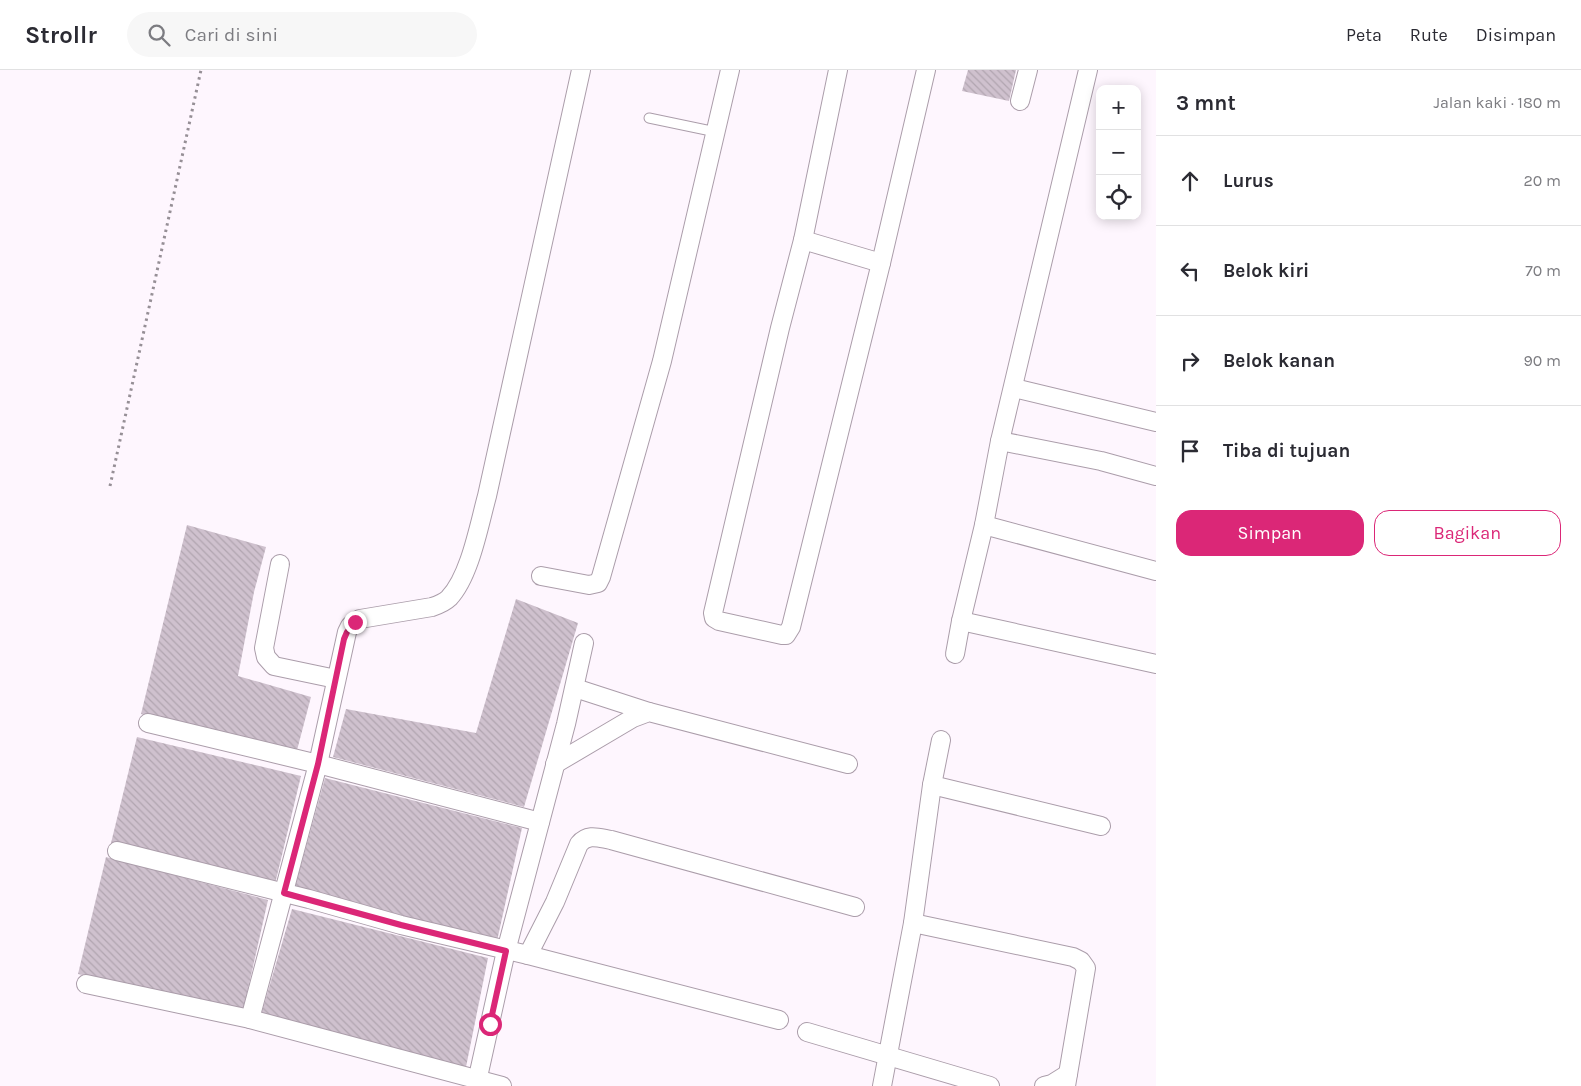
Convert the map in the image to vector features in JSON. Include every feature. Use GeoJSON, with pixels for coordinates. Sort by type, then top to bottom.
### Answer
{"type":"FeatureCollection","features":[{"type":"Feature","properties":{"kind":"street"},"geometry":{"type":"LineString","coordinates":[[250,1019],[318,764],[347,632],[360,619],[432,608],[441,604],[448,599],[463,574],[473,548],[487,496],[581,70]]}},
{"type":"Feature","properties":{"kind":"street"},"geometry":{"type":"LineString","coordinates":[[542,576],[589,585],[598,583],[601,577],[662,361],[730,70]]}},
{"type":"Feature","properties":{"kind":"street"},"geometry":{"type":"LineString","coordinates":[[838,70],[803,240],[780,328],[713,613],[714,618],[719,621],[782,635],[786,635],[791,627],[882,263],[926,70]]}},
{"type":"Feature","properties":{"kind":"street"},"geometry":{"type":"LineString","coordinates":[[1020,101],[1028,70]]}},
{"type":"Feature","properties":{"kind":"street"},"geometry":{"type":"LineString","coordinates":[[955,654],[984,525],[1000,441],[1088,70]]}},
{"type":"Feature","properties":{"kind":"street"},"geometry":{"type":"LineString","coordinates":[[803,240],[882,263]]}},
{"type":"Feature","properties":{"kind":"street"},"geometry":{"type":"LineString","coordinates":[[1014,388],[1156,422]]}},
{"type":"Feature","properties":{"kind":"street"},"geometry":{"type":"LineString","coordinates":[[1000,441],[1101,461],[1156,476]]}},
{"type":"Feature","properties":{"kind":"street"},"geometry":{"type":"LineString","coordinates":[[984,525],[1156,571]]}},
{"type":"Feature","properties":{"kind":"street"},"geometry":{"type":"LineString","coordinates":[[280,564],[264,648],[266,657],[274,666],[336,679]]}},
{"type":"Feature","properties":{"kind":"street"},"geometry":{"type":"LineString","coordinates":[[961,621],[1156,664]]}},
{"type":"Feature","properties":{"kind":"street"},"geometry":{"type":"LineString","coordinates":[[476,1082],[506,951],[575,688],[584,643]]}},
{"type":"Feature","properties":{"kind":"street"},"geometry":{"type":"LineString","coordinates":[[575,688],[649,712],[848,764]]}},
{"type":"Feature","properties":{"kind":"street"},"geometry":{"type":"LineString","coordinates":[[555,764],[633,718],[649,712]]}},
{"type":"Feature","properties":{"kind":"street"},"geometry":{"type":"LineString","coordinates":[[148,723],[318,764],[540,822]]}},
{"type":"Feature","properties":{"kind":"street"},"geometry":{"type":"LineString","coordinates":[[882,1086],[913,923],[932,785],[941,740]]}},
{"type":"Feature","properties":{"kind":"street"},"geometry":{"type":"LineString","coordinates":[[932,785],[1100,826]]}},
{"type":"Feature","properties":{"kind":"street"},"geometry":{"type":"LineString","coordinates":[[528,955],[555,902],[579,844],[584,838],[590,836],[856,907]]}},
{"type":"Feature","properties":{"kind":"street"},"geometry":{"type":"LineString","coordinates":[[117,851],[779,1020]]}},
{"type":"Feature","properties":{"kind":"street"},"geometry":{"type":"LineString","coordinates":[[913,923],[1074,957],[1081,961],[1086,968],[1067,1080],[1044,1086]]}},
{"type":"Feature","properties":{"kind":"street"},"geometry":{"type":"LineString","coordinates":[[86,984],[250,1019],[476,1082],[502,1086]]}},
{"type":"Feature","properties":{"kind":"street"},"geometry":{"type":"LineString","coordinates":[[807,1032],[990,1086]]}},
{"type":"Feature","properties":{"kind":"lane"},"geometry":{"type":"LineString","coordinates":[[648,118],[716,132]]}},
{"type":"Feature","properties":{"kind":"path"},"geometry":{"type":"LineString","coordinates":[[110,486],[202,70]]}},
{"type":"Feature","properties":{"kind":"building"},"geometry":{"type":"Polygon","coordinates":[[[968,70],[1016,70],[1009,101],[962,91],[968,70]]]}},
{"type":"Feature","properties":{"kind":"building"},"geometry":{"type":"Polygon","coordinates":[[[187,525],[266,547],[254,592],[238,676],[311,697],[296,754],[141,714],[187,525]]]}},
{"type":"Feature","properties":{"kind":"building"},"geometry":{"type":"Polygon","coordinates":[[[516,599],[578,623],[524,807],[333,757],[346,709],[476,733],[516,599]]]}},
{"type":"Feature","properties":{"kind":"building"},"geometry":{"type":"Polygon","coordinates":[[[137,737],[301,776],[275,884],[111,843],[137,737]]]}},
{"type":"Feature","properties":{"kind":"building"},"geometry":{"type":"Polygon","coordinates":[[[325,778],[522,828],[497,941],[295,887],[325,778]]]}},
{"type":"Feature","properties":{"kind":"building"},"geometry":{"type":"Polygon","coordinates":[[[106,857],[268,900],[243,1011],[78,974],[106,857]]]}},
{"type":"Feature","properties":{"kind":"building"},"geometry":{"type":"Polygon","coordinates":[[[292,909],[488,958],[466,1067],[261,1015],[292,909]]]}},
{"type":"Feature","properties":{"kind":"route"},"geometry":{"type":"LineString","coordinates":[[355,622],[350,626],[344,639],[318,764],[284,893],[506,951],[490,1024]]}}]}
